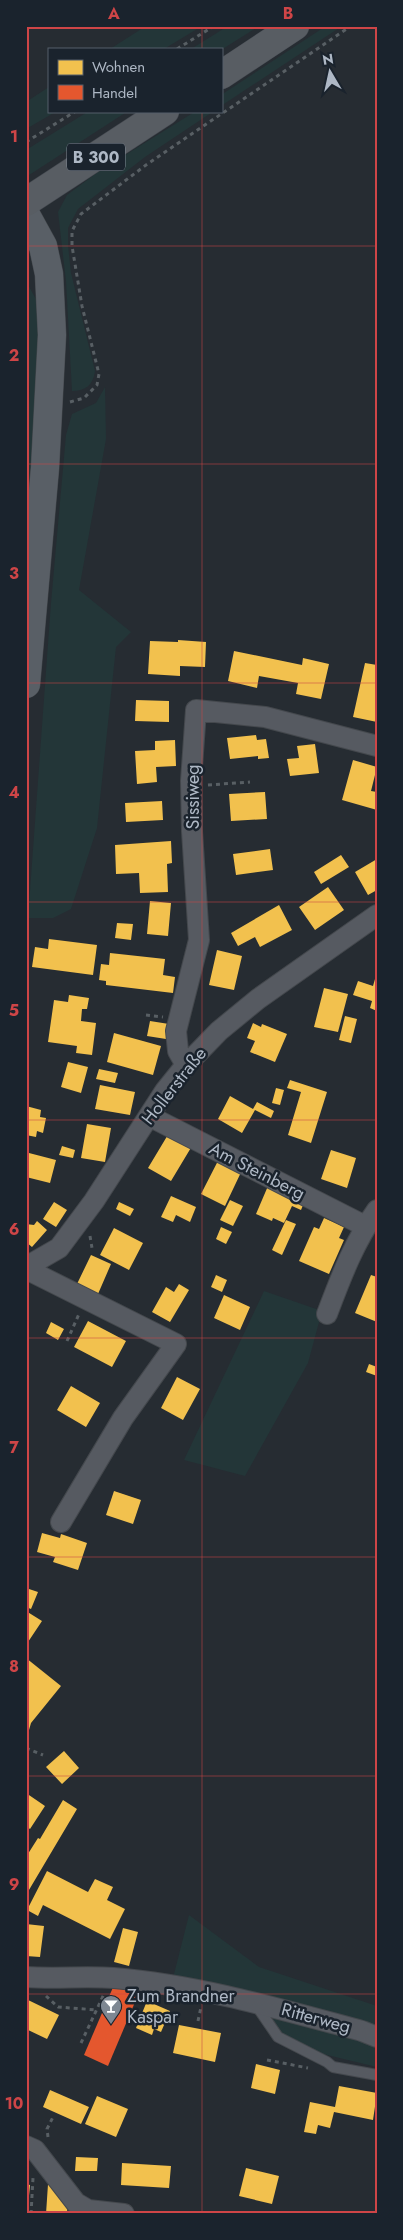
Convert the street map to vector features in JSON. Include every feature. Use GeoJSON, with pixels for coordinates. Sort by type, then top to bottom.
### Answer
{"type":"FeatureCollection","features":[{"type":"Feature","properties":{"kind":"main road"},"geometry":{"type":"LineString","coordinates":[[222,74],[295,26]]}},
{"type":"Feature","properties":{"kind":"main road","name":"B 300"},"geometry":{"type":"LineString","coordinates":[[26,202],[163,112]]}},
{"type":"Feature","properties":{"kind":"main road"},"geometry":{"type":"LineString","coordinates":[[26,215],[45,254],[52,301],[49,404],[26,684]]}},
{"type":"Feature","properties":{"kind":"main road"},"geometry":{"type":"LineString","coordinates":[[29,270],[52,335]]}},
{"type":"Feature","properties":{"kind":"street","name":"Sissiweg"},"geometry":{"type":"LineString","coordinates":[[186,1065],[178,1051],[176,1031],[199,940],[192,831],[196,710],[265,717],[377,746]]}},
{"type":"Feature","properties":{"kind":"street","name":"Hollerstraße"},"geometry":{"type":"LineString","coordinates":[[26,1268],[59,1248],[94,1201],[165,1091],[186,1065],[219,1031],[258,999],[377,915]]}},
{"type":"Feature","properties":{"kind":"street","name":"Am Steinberg"},"geometry":{"type":"LineString","coordinates":[[149,1116],[365,1226]]}},
{"type":"Feature","properties":{"kind":"street"},"geometry":{"type":"LineString","coordinates":[[328,1314],[349,1256],[365,1226],[377,1210]]}},
{"type":"Feature","properties":{"kind":"street"},"geometry":{"type":"LineString","coordinates":[[26,1268],[176,1344],[123,1418],[61,1522]]}},
{"type":"Feature","properties":{"kind":"street","name":"Ritterweg"},"geometry":{"type":"LineString","coordinates":[[33,1984],[112,1978],[161,1984],[254,2002],[362,2031],[377,2037]]}},
{"type":"Feature","properties":{"kind":"street"},"geometry":{"type":"LineString","coordinates":[[36,2145],[76,2203],[88,2210],[124,2214]]}},
{"type":"Feature","properties":{"kind":"lane","name":"Ritterweg"},"geometry":{"type":"LineString","coordinates":[[254,2002],[278,2037],[327,2062],[333,2067],[377,2075]]}},
{"type":"Feature","properties":{"kind":"path"},"geometry":{"type":"LineString","coordinates":[[179,48],[214,26]]}},
{"type":"Feature","properties":{"kind":"path"},"geometry":{"type":"LineString","coordinates":[[49,404],[70,402],[84,398],[97,385],[99,374],[80,298],[72,246],[72,231],[81,214],[146,165],[351,26]]}},
{"type":"Feature","properties":{"kind":"path"},"geometry":{"type":"LineString","coordinates":[[26,142],[74,112]]}},
{"type":"Feature","properties":{"kind":"path"},"geometry":{"type":"LineString","coordinates":[[192,787],[250,782]]}},
{"type":"Feature","properties":{"kind":"path"},"geometry":{"type":"LineString","coordinates":[[67,1341],[86,1299]]}},
{"type":"Feature","properties":{"kind":"path"},"geometry":{"type":"LineString","coordinates":[[26,1748],[42,1756]]}},
{"type":"Feature","properties":{"kind":"path"},"geometry":{"type":"LineString","coordinates":[[81,2043],[112,1978]]}},
{"type":"Feature","properties":{"kind":"path"},"geometry":{"type":"LineString","coordinates":[[33,1984],[58,2007],[97,2010]]}},
{"type":"Feature","properties":{"kind":"path"},"geometry":{"type":"LineString","coordinates":[[267,2060],[325,2071],[333,2067]]}},
{"type":"Feature","properties":{"kind":"path"},"geometry":{"type":"LineString","coordinates":[[31,2214],[36,2145],[53,2117]]}},
{"type":"Feature","properties":{"kind":"shaded area"},"geometry":{"type":"Polygon","coordinates":[[[146,26],[202,26],[166,48],[112,48],[146,26]]]}},
{"type":"Feature","properties":{"kind":"shaded area"},"geometry":{"type":"Polygon","coordinates":[[[228,26],[259,26],[222,49],[193,48],[228,26]]]}},
{"type":"Feature","properties":{"kind":"shaded area"},"geometry":{"type":"Polygon","coordinates":[[[326,26],[342,26],[222,105],[222,94],[326,26]]]}},
{"type":"Feature","properties":{"kind":"shaded area"},"geometry":{"type":"Polygon","coordinates":[[[48,88],[48,112],[55,112],[26,129],[26,102],[48,88]]]}},
{"type":"Feature","properties":{"kind":"shaded area"},"geometry":{"type":"Polygon","coordinates":[[[87,112],[126,112],[26,177],[26,150],[87,112]]]}},
{"type":"Feature","properties":{"kind":"shaded area"},"geometry":{"type":"Polygon","coordinates":[[[194,112],[212,112],[145,157],[78,209],[68,228],[71,273],[95,371],[93,380],[88,386],[81,390],[72,391],[66,281],[58,212],[67,195],[98,172],[194,112]]]}},
{"type":"Feature","properties":{"kind":"shaded area"},"geometry":{"type":"Polygon","coordinates":[[[26,281],[38,303],[44,336],[26,563],[26,450],[30,389],[26,341],[26,281]]]}},
{"type":"Feature","properties":{"kind":"shaded area"},"geometry":{"type":"Polygon","coordinates":[[[105,387],[106,439],[79,590],[131,632],[116,647],[97,828],[71,909],[53,918],[28,918],[51,603],[66,435],[72,414],[96,403],[105,387]]]}},
{"type":"Feature","properties":{"kind":"shaded area"},"geometry":{"type":"Polygon","coordinates":[[[264,1291],[322,1311],[308,1363],[245,1476],[184,1460],[264,1291]]]}},
{"type":"Feature","properties":{"kind":"shaded area"},"geometry":{"type":"Polygon","coordinates":[[[189,1915],[259,1967],[377,2006],[377,2030],[172,1982],[189,1915]]]}},
{"type":"Feature","properties":{"kind":"shaded area"},"geometry":{"type":"Polygon","coordinates":[[[270,2016],[377,2041],[377,2067],[323,2054],[283,2034],[270,2016]]]}},
{"type":"Feature","properties":{"kind":"building: Wohnen"},"geometry":{"type":"Polygon","coordinates":[[[178,640],[206,642],[205,667],[180,666],[180,676],[148,674],[150,641],[178,642],[178,640]]]}},
{"type":"Feature","properties":{"kind":"building: Wohnen"},"geometry":{"type":"Polygon","coordinates":[[[234,651],[302,665],[303,658],[329,664],[321,699],[296,694],[298,683],[259,676],[257,688],[228,681],[234,651]]]}},
{"type":"Feature","properties":{"kind":"building: Wohnen"},"geometry":{"type":"Polygon","coordinates":[[[365,663],[377,665],[377,722],[353,717],[365,663]]]}},
{"type":"Feature","properties":{"kind":"building: Wohnen"},"geometry":{"type":"Polygon","coordinates":[[[136,700],[169,701],[169,722],[135,721],[136,700]]]}},
{"type":"Feature","properties":{"kind":"building: Wohnen"},"geometry":{"type":"Polygon","coordinates":[[[256,735],[257,740],[266,739],[269,758],[258,759],[258,756],[230,759],[227,738],[256,735]]]}},
{"type":"Feature","properties":{"kind":"building: Wohnen"},"geometry":{"type":"Polygon","coordinates":[[[175,740],[176,766],[156,767],[157,782],[137,784],[135,751],[155,750],[155,741],[175,740]]]}},
{"type":"Feature","properties":{"kind":"building: Wohnen"},"geometry":{"type":"Polygon","coordinates":[[[315,744],[319,773],[290,776],[287,759],[299,758],[297,746],[315,744]]]}},
{"type":"Feature","properties":{"kind":"building: Wohnen"},"geometry":{"type":"Polygon","coordinates":[[[353,760],[377,767],[371,791],[377,792],[377,810],[342,800],[353,760]]]}},
{"type":"Feature","properties":{"kind":"building: Wohnen"},"geometry":{"type":"Polygon","coordinates":[[[265,792],[267,819],[231,821],[229,794],[265,792]]]}},
{"type":"Feature","properties":{"kind":"building: Wohnen"},"geometry":{"type":"Polygon","coordinates":[[[162,801],[163,820],[126,822],[125,803],[162,801]]]}},
{"type":"Feature","properties":{"kind":"building: Wohnen"},"geometry":{"type":"Polygon","coordinates":[[[171,841],[172,863],[167,864],[168,892],[140,893],[139,873],[116,874],[115,845],[171,841]]]}},
{"type":"Feature","properties":{"kind":"building: Wohnen"},"geometry":{"type":"Polygon","coordinates":[[[270,849],[273,870],[236,875],[233,854],[270,849]]]}},
{"type":"Feature","properties":{"kind":"building: Wohnen"},"geometry":{"type":"Polygon","coordinates":[[[341,855],[349,867],[321,884],[314,872],[341,855]]]}},
{"type":"Feature","properties":{"kind":"building: Wohnen"},"geometry":{"type":"Polygon","coordinates":[[[377,859],[377,890],[368,895],[355,872],[377,859]]]}},
{"type":"Feature","properties":{"kind":"building: Wohnen"},"geometry":{"type":"Polygon","coordinates":[[[328,887],[344,910],[315,930],[299,907],[328,887]]]}},
{"type":"Feature","properties":{"kind":"building: Wohnen"},"geometry":{"type":"Polygon","coordinates":[[[150,901],[171,903],[168,936],[147,934],[150,901]]]}},
{"type":"Feature","properties":{"kind":"building: Wohnen"},"geometry":{"type":"Polygon","coordinates":[[[279,905],[292,930],[260,947],[255,937],[238,946],[231,933],[279,905]]]}},
{"type":"Feature","properties":{"kind":"building: Wohnen"},"geometry":{"type":"Polygon","coordinates":[[[117,923],[133,924],[131,940],[115,938],[117,923]]]}},
{"type":"Feature","properties":{"kind":"building: Wohnen"},"geometry":{"type":"Polygon","coordinates":[[[49,939],[97,945],[93,975],[32,967],[35,947],[48,949],[49,939]]]}},
{"type":"Feature","properties":{"kind":"building: Wohnen"},"geometry":{"type":"Polygon","coordinates":[[[217,950],[242,956],[234,990],[209,985],[217,950]]]}},
{"type":"Feature","properties":{"kind":"building: Wohnen"},"geometry":{"type":"Polygon","coordinates":[[[110,953],[165,959],[163,975],[175,977],[173,993],[106,985],[106,981],[99,980],[101,964],[109,965],[110,953]]]}},
{"type":"Feature","properties":{"kind":"building: Wohnen"},"geometry":{"type":"Polygon","coordinates":[[[375,979],[377,979],[377,1011],[370,1008],[372,1001],[353,995],[358,981],[373,986],[375,979]]]}},
{"type":"Feature","properties":{"kind":"building: Wohnen"},"geometry":{"type":"Polygon","coordinates":[[[324,988],[348,994],[338,1032],[314,1027],[324,988]]]}},
{"type":"Feature","properties":{"kind":"building: Wohnen"},"geometry":{"type":"Polygon","coordinates":[[[69,995],[89,998],[87,1009],[82,1009],[81,1021],[96,1023],[92,1055],[76,1053],[77,1046],[48,1042],[54,1000],[68,1002],[69,995]]]}},
{"type":"Feature","properties":{"kind":"building: Wohnen"},"geometry":{"type":"Polygon","coordinates":[[[345,1016],[357,1019],[351,1043],[339,1040],[345,1016]]]}},
{"type":"Feature","properties":{"kind":"building: Wohnen"},"geometry":{"type":"Polygon","coordinates":[[[150,1021],[169,1024],[166,1039],[147,1036],[150,1021]]]}},
{"type":"Feature","properties":{"kind":"building: Wohnen"},"geometry":{"type":"Polygon","coordinates":[[[253,1023],[261,1027],[262,1024],[287,1034],[275,1062],[250,1052],[255,1041],[247,1038],[253,1023]]]}},
{"type":"Feature","properties":{"kind":"building: Wohnen"},"geometry":{"type":"Polygon","coordinates":[[[114,1033],[161,1046],[153,1075],[107,1062],[114,1033]]]}},
{"type":"Feature","properties":{"kind":"building: Wohnen"},"geometry":{"type":"Polygon","coordinates":[[[68,1062],[88,1067],[81,1093],[61,1087],[68,1062]]]}},
{"type":"Feature","properties":{"kind":"building: Wohnen"},"geometry":{"type":"Polygon","coordinates":[[[99,1069],[118,1073],[115,1083],[96,1079],[99,1069]]]}},
{"type":"Feature","properties":{"kind":"building: Wohnen"},"geometry":{"type":"Polygon","coordinates":[[[290,1080],[327,1092],[311,1143],[288,1135],[301,1092],[287,1088],[290,1080]]]}},
{"type":"Feature","properties":{"kind":"building: Wohnen"},"geometry":{"type":"Polygon","coordinates":[[[100,1085],[135,1092],[130,1115],[95,1109],[100,1085]]]}},
{"type":"Feature","properties":{"kind":"building: Wohnen"},"geometry":{"type":"Polygon","coordinates":[[[276,1088],[284,1090],[280,1105],[272,1103],[276,1088]]]}},
{"type":"Feature","properties":{"kind":"building: Wohnen"},"geometry":{"type":"Polygon","coordinates":[[[230,1096],[253,1109],[257,1102],[274,1111],[271,1118],[255,1110],[242,1133],[218,1119],[230,1096]]]}},
{"type":"Feature","properties":{"kind":"building: Wohnen"},"geometry":{"type":"Polygon","coordinates":[[[26,1106],[41,1110],[40,1117],[46,1118],[43,1133],[37,1131],[36,1137],[26,1135],[26,1106]]]}},
{"type":"Feature","properties":{"kind":"building: Wohnen"},"geometry":{"type":"Polygon","coordinates":[[[87,1124],[111,1128],[105,1162],[81,1158],[87,1124]]]}},
{"type":"Feature","properties":{"kind":"building: Wohnen"},"geometry":{"type":"Polygon","coordinates":[[[169,1133],[192,1146],[171,1181],[148,1168],[169,1133]]]}},
{"type":"Feature","properties":{"kind":"building: Wohnen"},"geometry":{"type":"Polygon","coordinates":[[[62,1146],[75,1150],[73,1158],[59,1155],[62,1146]]]}},
{"type":"Feature","properties":{"kind":"building: Wohnen"},"geometry":{"type":"Polygon","coordinates":[[[331,1150],[356,1158],[347,1188],[321,1179],[331,1150]]]}},
{"type":"Feature","properties":{"kind":"building: Wohnen"},"geometry":{"type":"Polygon","coordinates":[[[29,1153],[56,1160],[50,1183],[26,1177],[29,1153]]]}},
{"type":"Feature","properties":{"kind":"building: Wohnen"},"geometry":{"type":"Polygon","coordinates":[[[221,1155],[244,1166],[225,1206],[201,1194],[221,1155]]]}},
{"type":"Feature","properties":{"kind":"building: Wohnen"},"geometry":{"type":"Polygon","coordinates":[[[268,1186],[306,1198],[301,1210],[292,1206],[284,1223],[273,1218],[272,1221],[256,1214],[268,1186]]]}},
{"type":"Feature","properties":{"kind":"building: Wohnen"},"geometry":{"type":"Polygon","coordinates":[[[171,1196],[196,1207],[190,1222],[176,1215],[173,1222],[161,1217],[171,1196]]]}},
{"type":"Feature","properties":{"kind":"building: Wohnen"},"geometry":{"type":"Polygon","coordinates":[[[230,1200],[243,1206],[233,1226],[220,1220],[230,1200]]]}},
{"type":"Feature","properties":{"kind":"building: Wohnen"},"geometry":{"type":"Polygon","coordinates":[[[54,1202],[67,1210],[56,1227],[43,1219],[54,1202]]]}},
{"type":"Feature","properties":{"kind":"building: Wohnen"},"geometry":{"type":"Polygon","coordinates":[[[119,1202],[134,1209],[130,1216],[116,1209],[119,1202]]]}},
{"type":"Feature","properties":{"kind":"building: Wohnen"},"geometry":{"type":"Polygon","coordinates":[[[324,1218],[344,1227],[339,1238],[344,1240],[329,1274],[299,1261],[314,1227],[319,1229],[324,1218]]]}},
{"type":"Feature","properties":{"kind":"building: Wohnen"},"geometry":{"type":"Polygon","coordinates":[[[286,1220],[296,1224],[282,1255],[272,1250],[286,1220]]]}},
{"type":"Feature","properties":{"kind":"building: Wohnen"},"geometry":{"type":"Polygon","coordinates":[[[37,1221],[47,1230],[32,1247],[26,1242],[28,1231],[26,1231],[26,1224],[34,1225],[37,1221]]]}},
{"type":"Feature","properties":{"kind":"building: Wohnen"},"geometry":{"type":"Polygon","coordinates":[[[221,1227],[232,1232],[226,1244],[216,1239],[221,1227]]]}},
{"type":"Feature","properties":{"kind":"building: Wohnen"},"geometry":{"type":"Polygon","coordinates":[[[114,1228],[143,1243],[129,1270],[100,1255],[114,1228]]]}},
{"type":"Feature","properties":{"kind":"building: Wohnen"},"geometry":{"type":"Polygon","coordinates":[[[91,1255],[111,1264],[98,1294],[77,1284],[91,1255]]]}},
{"type":"Feature","properties":{"kind":"building: Wohnen"},"geometry":{"type":"Polygon","coordinates":[[[216,1275],[227,1280],[222,1292],[211,1287],[216,1275]]]}},
{"type":"Feature","properties":{"kind":"building: Wohnen"},"geometry":{"type":"Polygon","coordinates":[[[371,1275],[377,1277],[377,1322],[355,1313],[371,1275]]]}},
{"type":"Feature","properties":{"kind":"building: Wohnen"},"geometry":{"type":"Polygon","coordinates":[[[179,1284],[189,1290],[170,1322],[152,1312],[166,1287],[174,1292],[179,1284]]]}},
{"type":"Feature","properties":{"kind":"building: Wohnen"},"geometry":{"type":"Polygon","coordinates":[[[224,1295],[250,1307],[240,1330],[214,1318],[224,1295]]]}},
{"type":"Feature","properties":{"kind":"building: Wohnen"},"geometry":{"type":"Polygon","coordinates":[[[88,1321],[126,1341],[112,1367],[74,1347],[88,1321]]]}},
{"type":"Feature","properties":{"kind":"building: Wohnen"},"geometry":{"type":"Polygon","coordinates":[[[51,1322],[64,1329],[58,1340],[46,1333],[51,1322]]]}},
{"type":"Feature","properties":{"kind":"building: Wohnen"},"geometry":{"type":"Polygon","coordinates":[[[369,1364],[377,1367],[377,1376],[366,1372],[369,1364]]]}},
{"type":"Feature","properties":{"kind":"building: Wohnen"},"geometry":{"type":"Polygon","coordinates":[[[177,1377],[200,1389],[183,1420],[161,1408],[177,1377]]]}},
{"type":"Feature","properties":{"kind":"building: Wohnen"},"geometry":{"type":"Polygon","coordinates":[[[71,1386],[100,1403],[86,1427],[57,1410],[71,1386]]]}},
{"type":"Feature","properties":{"kind":"building: Wohnen"},"geometry":{"type":"Polygon","coordinates":[[[114,1491],[141,1500],[133,1524],[106,1515],[114,1491]]]}},
{"type":"Feature","properties":{"kind":"building: Wohnen"},"geometry":{"type":"Polygon","coordinates":[[[42,1533],[60,1538],[61,1534],[87,1543],[78,1570],[53,1562],[55,1557],[37,1552],[42,1533]]]}},
{"type":"Feature","properties":{"kind":"building: Wohnen"},"geometry":{"type":"Polygon","coordinates":[[[26,1588],[38,1592],[31,1609],[26,1607],[26,1588]]]}},
{"type":"Feature","properties":{"kind":"building: Wohnen"},"geometry":{"type":"Polygon","coordinates":[[[26,1611],[42,1621],[26,1645],[26,1611]]]}},
{"type":"Feature","properties":{"kind":"building: Wohnen"},"geometry":{"type":"Polygon","coordinates":[[[26,1658],[61,1686],[31,1723],[27,1737],[26,1698],[28,1696],[26,1694],[26,1658]]]}},
{"type":"Feature","properties":{"kind":"building: Wohnen"},"geometry":{"type":"Polygon","coordinates":[[[64,1751],[79,1768],[62,1784],[46,1767],[64,1751]]]}},
{"type":"Feature","properties":{"kind":"building: Wohnen"},"geometry":{"type":"Polygon","coordinates":[[[26,1793],[45,1806],[30,1829],[26,1826],[26,1793]]]}},
{"type":"Feature","properties":{"kind":"building: Wohnen"},"geometry":{"type":"Polygon","coordinates":[[[63,1800],[77,1809],[26,1895],[26,1857],[38,1838],[40,1839],[63,1800]]]}},
{"type":"Feature","properties":{"kind":"building: Wohnen"},"geometry":{"type":"Polygon","coordinates":[[[47,1871],[88,1892],[95,1879],[113,1887],[107,1900],[125,1909],[110,1939],[43,1905],[38,1916],[27,1910],[47,1871]]]}},
{"type":"Feature","properties":{"kind":"building: Wohnen"},"geometry":{"type":"Polygon","coordinates":[[[26,1924],[44,1926],[40,1957],[26,1956],[26,1924]]]}},
{"type":"Feature","properties":{"kind":"building: Wohnen"},"geometry":{"type":"Polygon","coordinates":[[[123,1928],[138,1932],[129,1966],[114,1962],[123,1928]]]}},
{"type":"Feature","properties":{"kind":"building: Wohnen"},"geometry":{"type":"Polygon","coordinates":[[[26,1999],[59,2015],[47,2039],[26,2029],[26,1999]]]}},
{"type":"Feature","properties":{"kind":"building: Wohnen"},"geometry":{"type":"Polygon","coordinates":[[[147,2001],[170,2011],[161,2032],[154,2029],[152,2035],[136,2028],[147,2001]]]}},
{"type":"Feature","properties":{"kind":"building: Wohnen"},"geometry":{"type":"Polygon","coordinates":[[[179,2025],[221,2033],[215,2062],[173,2053],[179,2025]]]}},
{"type":"Feature","properties":{"kind":"building: Wohnen"},"geometry":{"type":"Polygon","coordinates":[[[256,2064],[280,2070],[275,2094],[251,2088],[256,2064]]]}},
{"type":"Feature","properties":{"kind":"building: Wohnen"},"geometry":{"type":"Polygon","coordinates":[[[339,2086],[377,2093],[373,2120],[334,2112],[330,2128],[318,2125],[316,2134],[304,2132],[310,2102],[335,2107],[339,2086]]]}},
{"type":"Feature","properties":{"kind":"building: Wohnen"},"geometry":{"type":"Polygon","coordinates":[[[50,2090],[89,2107],[81,2124],[43,2107],[50,2090]]]}},
{"type":"Feature","properties":{"kind":"building: Wohnen"},"geometry":{"type":"Polygon","coordinates":[[[97,2096],[128,2109],[116,2137],[85,2124],[97,2096]]]}},
{"type":"Feature","properties":{"kind":"building: Wohnen"},"geometry":{"type":"Polygon","coordinates":[[[76,2157],[98,2158],[97,2171],[75,2171],[76,2157]]]}},
{"type":"Feature","properties":{"kind":"building: Wohnen"},"geometry":{"type":"Polygon","coordinates":[[[122,2163],[171,2166],[169,2188],[121,2185],[122,2163]]]}},
{"type":"Feature","properties":{"kind":"building: Wohnen"},"geometry":{"type":"Polygon","coordinates":[[[246,2168],[279,2176],[272,2204],[239,2196],[246,2168]]]}},
{"type":"Feature","properties":{"kind":"building: Wohnen"},"geometry":{"type":"Polygon","coordinates":[[[26,2184],[30,2185],[28,2206],[26,2206],[26,2184]]]}},
{"type":"Feature","properties":{"kind":"building: Wohnen"},"geometry":{"type":"Polygon","coordinates":[[[48,2184],[60,2185],[59,2197],[68,2198],[67,2214],[46,2214],[48,2184]]]}},
{"type":"Feature","properties":{"kind":"building: Handel","name":"Zum Brandner Kaspar"},"geometry":{"type":"Polygon","coordinates":[[[114,1985],[138,1995],[108,2066],[84,2055],[114,1985]]]}},
{"type":"Feature","properties":{"kind":"place","name":"Zum Brandner Kaspar"},"geometry":{"type":"Point","coordinates":[111,2025]}}]}
